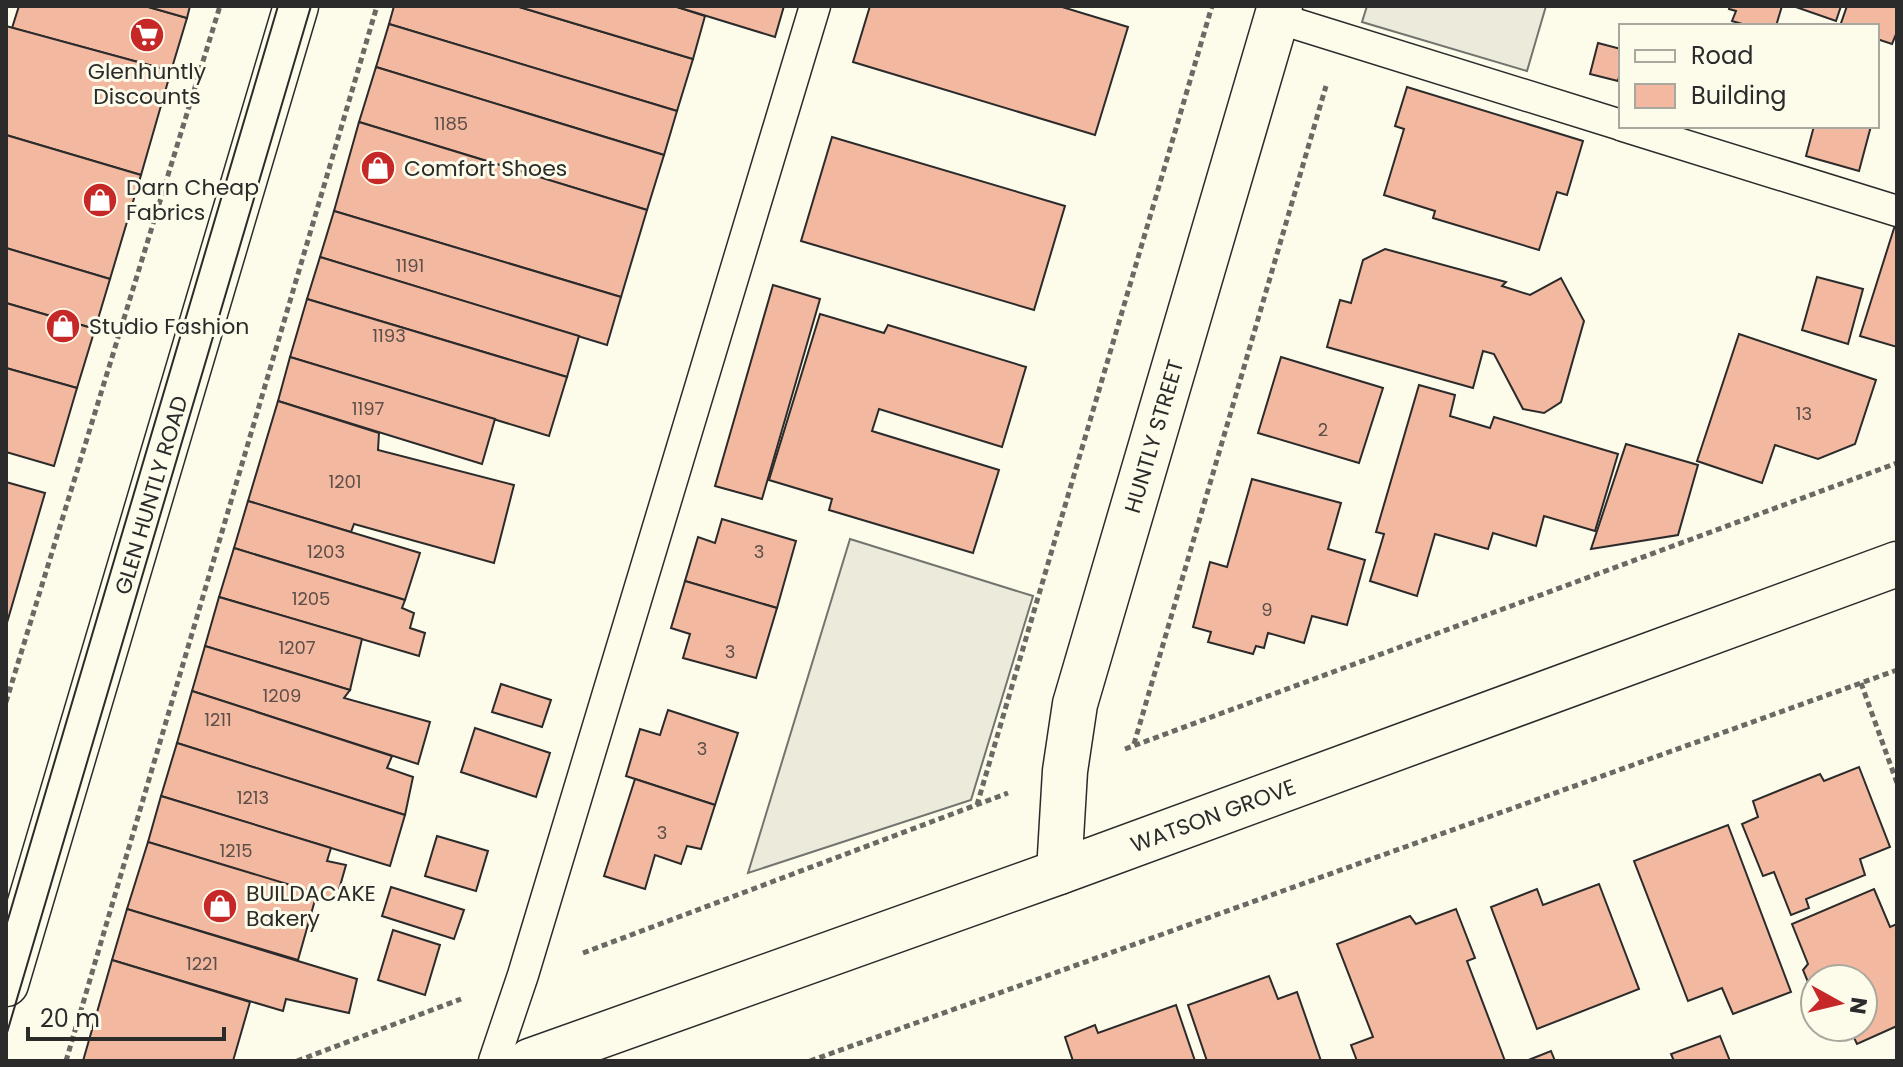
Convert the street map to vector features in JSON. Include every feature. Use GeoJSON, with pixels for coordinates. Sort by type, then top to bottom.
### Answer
{"type":"FeatureCollection","features":[{"type":"Feature","properties":{"kind":"street","name":"GLEN HUNTLY ROAD"},"geometry":{"type":"LineString","coordinates":[[6,984],[296,6]]}},
{"type":"Feature","properties":{"kind":"street","name":"HUNTLY STREET"},"geometry":{"type":"LineString","coordinates":[[1059,872],[1065,771],[1075,704],[1279,12]]}},
{"type":"Feature","properties":{"kind":"street","name":"WATSON GROVE"},"geometry":{"type":"LineString","coordinates":[[530,1061],[1895,570]]}},
{"type":"Feature","properties":{"kind":"lane"},"geometry":{"type":"LineString","coordinates":[[494,1061],[528,960],[815,6]]}},
{"type":"Feature","properties":{"kind":"lane"},"geometry":{"type":"LineString","coordinates":[[1279,12],[1340,38],[1619,125]]}},
{"type":"Feature","properties":{"kind":"lane"},"geometry":{"type":"LineString","coordinates":[[1628,128],[1897,211]]}},
{"type":"Feature","properties":{"kind":"path"},"geometry":{"type":"LineString","coordinates":[[6,702],[220,6]]}},
{"type":"Feature","properties":{"kind":"path"},"geometry":{"type":"LineString","coordinates":[[66,1061],[377,6]]}},
{"type":"Feature","properties":{"kind":"path"},"geometry":{"type":"LineString","coordinates":[[977,805],[1212,6]]}},
{"type":"Feature","properties":{"kind":"path"},"geometry":{"type":"LineString","coordinates":[[1134,745],[1340,38]]}},
{"type":"Feature","properties":{"kind":"path"},"geometry":{"type":"LineString","coordinates":[[810,1061],[1897,670]]}},
{"type":"Feature","properties":{"kind":"path"},"geometry":{"type":"LineString","coordinates":[[1861,683],[1897,783]]}},
{"type":"Feature","properties":{"kind":"shaded area"},"geometry":{"type":"Polygon","coordinates":[[[1367,6],[1546,6],[1527,71],[1362,22],[1367,6]]]}},
{"type":"Feature","properties":{"kind":"shaded area"},"geometry":{"type":"Polygon","coordinates":[[[850,539],[1033,596],[971,800],[748,873],[850,539]]]}},
{"type":"Feature","properties":{"kind":"building"},"geometry":{"type":"Polygon","coordinates":[[[19,6],[145,6],[187,18],[171,71],[12,28],[19,6]]]}},
{"type":"Feature","properties":{"kind":"building"},"geometry":{"type":"Polygon","coordinates":[[[145,6],[190,6],[187,18],[145,6]]]}},
{"type":"Feature","properties":{"kind":"building"},"geometry":{"type":"Polygon","coordinates":[[[394,6],[516,6],[693,59],[677,111],[389,24],[394,6]]]}},
{"type":"Feature","properties":{"kind":"building"},"geometry":{"type":"Polygon","coordinates":[[[516,6],[674,6],[705,16],[693,59],[516,6]]]}},
{"type":"Feature","properties":{"kind":"building"},"geometry":{"type":"Polygon","coordinates":[[[674,6],[784,6],[775,37],[674,6]]]}},
{"type":"Feature","properties":{"kind":"building"},"geometry":{"type":"Polygon","coordinates":[[[870,6],[1059,6],[1128,27],[1095,135],[853,62],[870,6]]]}},
{"type":"Feature","properties":{"kind":"building"},"geometry":{"type":"Polygon","coordinates":[[[1730,6],[1782,6],[1777,24],[1732,21],[1736,11],[1729,9],[1730,6]]]}},
{"type":"Feature","properties":{"kind":"building"},"geometry":{"type":"Polygon","coordinates":[[[1793,6],[1841,6],[1836,21],[1793,6]]]}},
{"type":"Feature","properties":{"kind":"building"},"geometry":{"type":"Polygon","coordinates":[[[1847,6],[1897,6],[1897,32],[1892,44],[1879,40],[1879,24],[1841,24],[1847,6]]]}},
{"type":"Feature","properties":{"kind":"building"},"geometry":{"type":"Polygon","coordinates":[[[389,24],[677,111],[664,155],[376,67],[389,24]]]}},
{"type":"Feature","properties":{"kind":"building"},"geometry":{"type":"Polygon","coordinates":[[[6,26],[171,71],[141,175],[6,135],[6,26]]]}},
{"type":"Feature","properties":{"kind":"building"},"geometry":{"type":"Polygon","coordinates":[[[1598,43],[1619,48],[1618,81],[1590,74],[1598,43]]]}},
{"type":"Feature","properties":{"kind":"building"},"geometry":{"type":"Polygon","coordinates":[[[376,67],[664,155],[647,210],[359,122],[376,67]]]}},
{"type":"Feature","properties":{"kind":"building"},"geometry":{"type":"Polygon","coordinates":[[[1407,87],[1583,141],[1567,195],[1557,192],[1539,250],[1433,218],[1435,211],[1384,195],[1404,129],[1395,126],[1407,87]]]}},
{"type":"Feature","properties":{"kind":"building"},"geometry":{"type":"Polygon","coordinates":[[[359,122],[647,210],[621,297],[334,211],[359,122]]]}},
{"type":"Feature","properties":{"kind":"building"},"geometry":{"type":"Polygon","coordinates":[[[1813,128],[1870,128],[1859,171],[1806,156],[1813,128]]]}},
{"type":"Feature","properties":{"kind":"building"},"geometry":{"type":"Polygon","coordinates":[[[6,135],[141,175],[110,279],[6,248],[6,135]]]}},
{"type":"Feature","properties":{"kind":"building"},"geometry":{"type":"Polygon","coordinates":[[[832,137],[1065,206],[1034,310],[801,241],[832,137]]]}},
{"type":"Feature","properties":{"kind":"building"},"geometry":{"type":"Polygon","coordinates":[[[334,211],[621,297],[607,345],[320,257],[334,211]]]}},
{"type":"Feature","properties":{"kind":"building"},"geometry":{"type":"Polygon","coordinates":[[[1897,222],[1897,347],[1860,336],[1897,222]]]}},
{"type":"Feature","properties":{"kind":"building"},"geometry":{"type":"Polygon","coordinates":[[[6,248],[110,279],[95,329],[6,303],[6,248]]]}},
{"type":"Feature","properties":{"kind":"building"},"geometry":{"type":"Polygon","coordinates":[[[1385,249],[1506,282],[1502,286],[1530,295],[1561,278],[1584,321],[1561,402],[1544,413],[1523,409],[1494,354],[1483,351],[1473,388],[1327,347],[1340,300],[1351,303],[1363,260],[1385,249]]]}},
{"type":"Feature","properties":{"kind":"building"},"geometry":{"type":"Polygon","coordinates":[[[320,257],[579,336],[567,377],[307,299],[320,257]]]}},
{"type":"Feature","properties":{"kind":"building"},"geometry":{"type":"Polygon","coordinates":[[[1817,277],[1863,289],[1848,344],[1802,330],[1817,277]]]}},
{"type":"Feature","properties":{"kind":"building"},"geometry":{"type":"Polygon","coordinates":[[[773,285],[820,299],[762,499],[715,486],[773,285]]]}},
{"type":"Feature","properties":{"kind":"building"},"geometry":{"type":"Polygon","coordinates":[[[307,299],[567,377],[549,436],[290,357],[307,299]]]}},
{"type":"Feature","properties":{"kind":"building"},"geometry":{"type":"Polygon","coordinates":[[[6,303],[95,329],[77,388],[6,368],[6,303]]]}},
{"type":"Feature","properties":{"kind":"building"},"geometry":{"type":"Polygon","coordinates":[[[820,314],[884,333],[888,325],[1026,367],[1002,447],[879,409],[872,431],[999,470],[973,553],[829,510],[832,499],[769,480],[820,314]]]}},
{"type":"Feature","properties":{"kind":"building"},"geometry":{"type":"Polygon","coordinates":[[[1739,334],[1876,380],[1855,444],[1818,459],[1775,445],[1762,483],[1697,461],[1739,334]]]}},
{"type":"Feature","properties":{"kind":"building"},"geometry":{"type":"Polygon","coordinates":[[[290,357],[495,419],[482,464],[278,401],[290,357]]]}},
{"type":"Feature","properties":{"kind":"building"},"geometry":{"type":"Polygon","coordinates":[[[1281,357],[1383,388],[1359,463],[1258,433],[1281,357]]]}},
{"type":"Feature","properties":{"kind":"building"},"geometry":{"type":"Polygon","coordinates":[[[6,368],[77,388],[54,466],[6,452],[6,368]]]}},
{"type":"Feature","properties":{"kind":"building"},"geometry":{"type":"Polygon","coordinates":[[[1419,385],[1455,395],[1450,416],[1490,428],[1494,417],[1618,454],[1595,531],[1544,516],[1536,546],[1493,533],[1488,549],[1435,534],[1417,596],[1370,581],[1384,534],[1376,532],[1419,385]]]}},
{"type":"Feature","properties":{"kind":"building"},"geometry":{"type":"Polygon","coordinates":[[[278,401],[379,433],[378,450],[514,485],[494,563],[354,524],[351,532],[248,501],[278,401]]]}},
{"type":"Feature","properties":{"kind":"building"},"geometry":{"type":"Polygon","coordinates":[[[1626,444],[1698,465],[1678,535],[1591,549],[1626,444]]]}},
{"type":"Feature","properties":{"kind":"building"},"geometry":{"type":"Polygon","coordinates":[[[1252,479],[1341,503],[1328,549],[1365,560],[1347,625],[1312,616],[1304,643],[1268,633],[1264,648],[1256,646],[1253,654],[1208,642],[1211,632],[1193,627],[1210,562],[1227,567],[1252,479]]]}},
{"type":"Feature","properties":{"kind":"building"},"geometry":{"type":"Polygon","coordinates":[[[6,482],[45,493],[6,626],[6,482]]]}},
{"type":"Feature","properties":{"kind":"building"},"geometry":{"type":"Polygon","coordinates":[[[248,501],[420,553],[405,600],[234,548],[248,501]]]}},
{"type":"Feature","properties":{"kind":"building"},"geometry":{"type":"Polygon","coordinates":[[[722,519],[796,541],[777,608],[685,581],[698,537],[715,543],[722,519]]]}},
{"type":"Feature","properties":{"kind":"building"},"geometry":{"type":"Polygon","coordinates":[[[234,548],[405,600],[402,608],[414,613],[410,628],[425,633],[419,656],[219,597],[234,548]]]}},
{"type":"Feature","properties":{"kind":"building"},"geometry":{"type":"Polygon","coordinates":[[[685,581],[777,608],[756,678],[683,658],[690,634],[671,628],[685,581]]]}},
{"type":"Feature","properties":{"kind":"building"},"geometry":{"type":"Polygon","coordinates":[[[219,597],[362,639],[350,690],[205,646],[219,597]]]}},
{"type":"Feature","properties":{"kind":"building"},"geometry":{"type":"Polygon","coordinates":[[[205,646],[350,690],[344,698],[430,722],[418,764],[192,691],[205,646]]]}},
{"type":"Feature","properties":{"kind":"building"},"geometry":{"type":"Polygon","coordinates":[[[501,684],[551,700],[542,727],[492,712],[501,684]]]}},
{"type":"Feature","properties":{"kind":"building"},"geometry":{"type":"Polygon","coordinates":[[[192,691],[392,756],[387,768],[413,777],[405,815],[177,743],[192,691]]]}},
{"type":"Feature","properties":{"kind":"building"},"geometry":{"type":"Polygon","coordinates":[[[668,710],[738,733],[715,805],[626,776],[640,729],[660,735],[668,710]]]}},
{"type":"Feature","properties":{"kind":"building"},"geometry":{"type":"Polygon","coordinates":[[[475,728],[550,753],[536,797],[461,772],[475,728]]]}},
{"type":"Feature","properties":{"kind":"building"},"geometry":{"type":"Polygon","coordinates":[[[177,743],[405,815],[390,866],[161,796],[177,743]]]}},
{"type":"Feature","properties":{"kind":"building"},"geometry":{"type":"Polygon","coordinates":[[[1859,767],[1890,847],[1860,859],[1865,875],[1806,899],[1809,908],[1791,915],[1774,872],[1763,876],[1742,824],[1758,817],[1753,801],[1820,774],[1824,781],[1859,767]]]}},
{"type":"Feature","properties":{"kind":"building"},"geometry":{"type":"Polygon","coordinates":[[[635,779],[715,805],[701,849],[687,846],[681,864],[655,855],[645,889],[604,876],[635,779]]]}},
{"type":"Feature","properties":{"kind":"building"},"geometry":{"type":"Polygon","coordinates":[[[161,796],[331,848],[327,861],[346,865],[336,900],[148,842],[161,796]]]}},
{"type":"Feature","properties":{"kind":"building"},"geometry":{"type":"Polygon","coordinates":[[[1728,825],[1791,992],[1733,1014],[1722,988],[1688,1001],[1634,861],[1728,825]]]}},
{"type":"Feature","properties":{"kind":"building"},"geometry":{"type":"Polygon","coordinates":[[[437,836],[488,851],[476,891],[425,876],[437,836]]]}},
{"type":"Feature","properties":{"kind":"building"},"geometry":{"type":"Polygon","coordinates":[[[148,842],[317,893],[298,960],[127,909],[148,842]]]}},
{"type":"Feature","properties":{"kind":"building"},"geometry":{"type":"Polygon","coordinates":[[[1599,884],[1639,989],[1537,1029],[1491,907],[1537,889],[1543,905],[1599,884]]]}},
{"type":"Feature","properties":{"kind":"building"},"geometry":{"type":"Polygon","coordinates":[[[391,887],[464,910],[454,939],[382,916],[391,887]]]}},
{"type":"Feature","properties":{"kind":"building"},"geometry":{"type":"Polygon","coordinates":[[[1874,889],[1890,927],[1897,924],[1897,1026],[1879,1034],[1879,963],[1808,963],[1792,924],[1874,889]]]}},
{"type":"Feature","properties":{"kind":"building"},"geometry":{"type":"Polygon","coordinates":[[[127,909],[357,979],[349,1013],[286,999],[283,1011],[112,960],[127,909]]]}},
{"type":"Feature","properties":{"kind":"building"},"geometry":{"type":"Polygon","coordinates":[[[1456,909],[1475,958],[1467,961],[1505,1061],[1357,1061],[1351,1045],[1373,1037],[1337,944],[1410,916],[1416,924],[1456,909]]]}},
{"type":"Feature","properties":{"kind":"building"},"geometry":{"type":"Polygon","coordinates":[[[393,930],[440,945],[425,995],[378,980],[393,930]]]}},
{"type":"Feature","properties":{"kind":"building"},"geometry":{"type":"Polygon","coordinates":[[[112,960],[250,1002],[233,1061],[83,1061],[112,960]]]}},
{"type":"Feature","properties":{"kind":"building"},"geometry":{"type":"Polygon","coordinates":[[[1269,976],[1278,999],[1297,992],[1321,1061],[1207,1061],[1188,1005],[1269,976]]]}},
{"type":"Feature","properties":{"kind":"building"},"geometry":{"type":"Polygon","coordinates":[[[1176,1005],[1195,1061],[1073,1061],[1065,1037],[1095,1025],[1098,1033],[1176,1005]]]}},
{"type":"Feature","properties":{"kind":"building"},"geometry":{"type":"Polygon","coordinates":[[[1720,1036],[1730,1061],[1674,1061],[1671,1054],[1720,1036]]]}},
{"type":"Feature","properties":{"kind":"building"},"geometry":{"type":"Polygon","coordinates":[[[1551,1051],[1555,1061],[1526,1061],[1551,1051]]]}},
{"type":"Feature","properties":{"kind":"tram line"},"geometry":{"type":"LineString","coordinates":[[6,926],[278,6]]}},
{"type":"Feature","properties":{"kind":"tram line"},"geometry":{"type":"LineString","coordinates":[[6,1036],[311,6]]}},
{"type":"Feature","properties":{"kind":"place","name":"Glenhuntly Discounts"},"geometry":{"type":"Point","coordinates":[147,35]}},
{"type":"Feature","properties":{"kind":"place","name":"Comfort Shoes"},"geometry":{"type":"Point","coordinates":[378,168]}},
{"type":"Feature","properties":{"kind":"place","name":"Darn Cheap Fabrics"},"geometry":{"type":"Point","coordinates":[100,200]}},
{"type":"Feature","properties":{"kind":"place","name":"Studio Fashion"},"geometry":{"type":"Point","coordinates":[63,326]}},
{"type":"Feature","properties":{"kind":"place","name":"BUILDACAKE Bakery"},"geometry":{"type":"Point","coordinates":[220,906]}}]}
